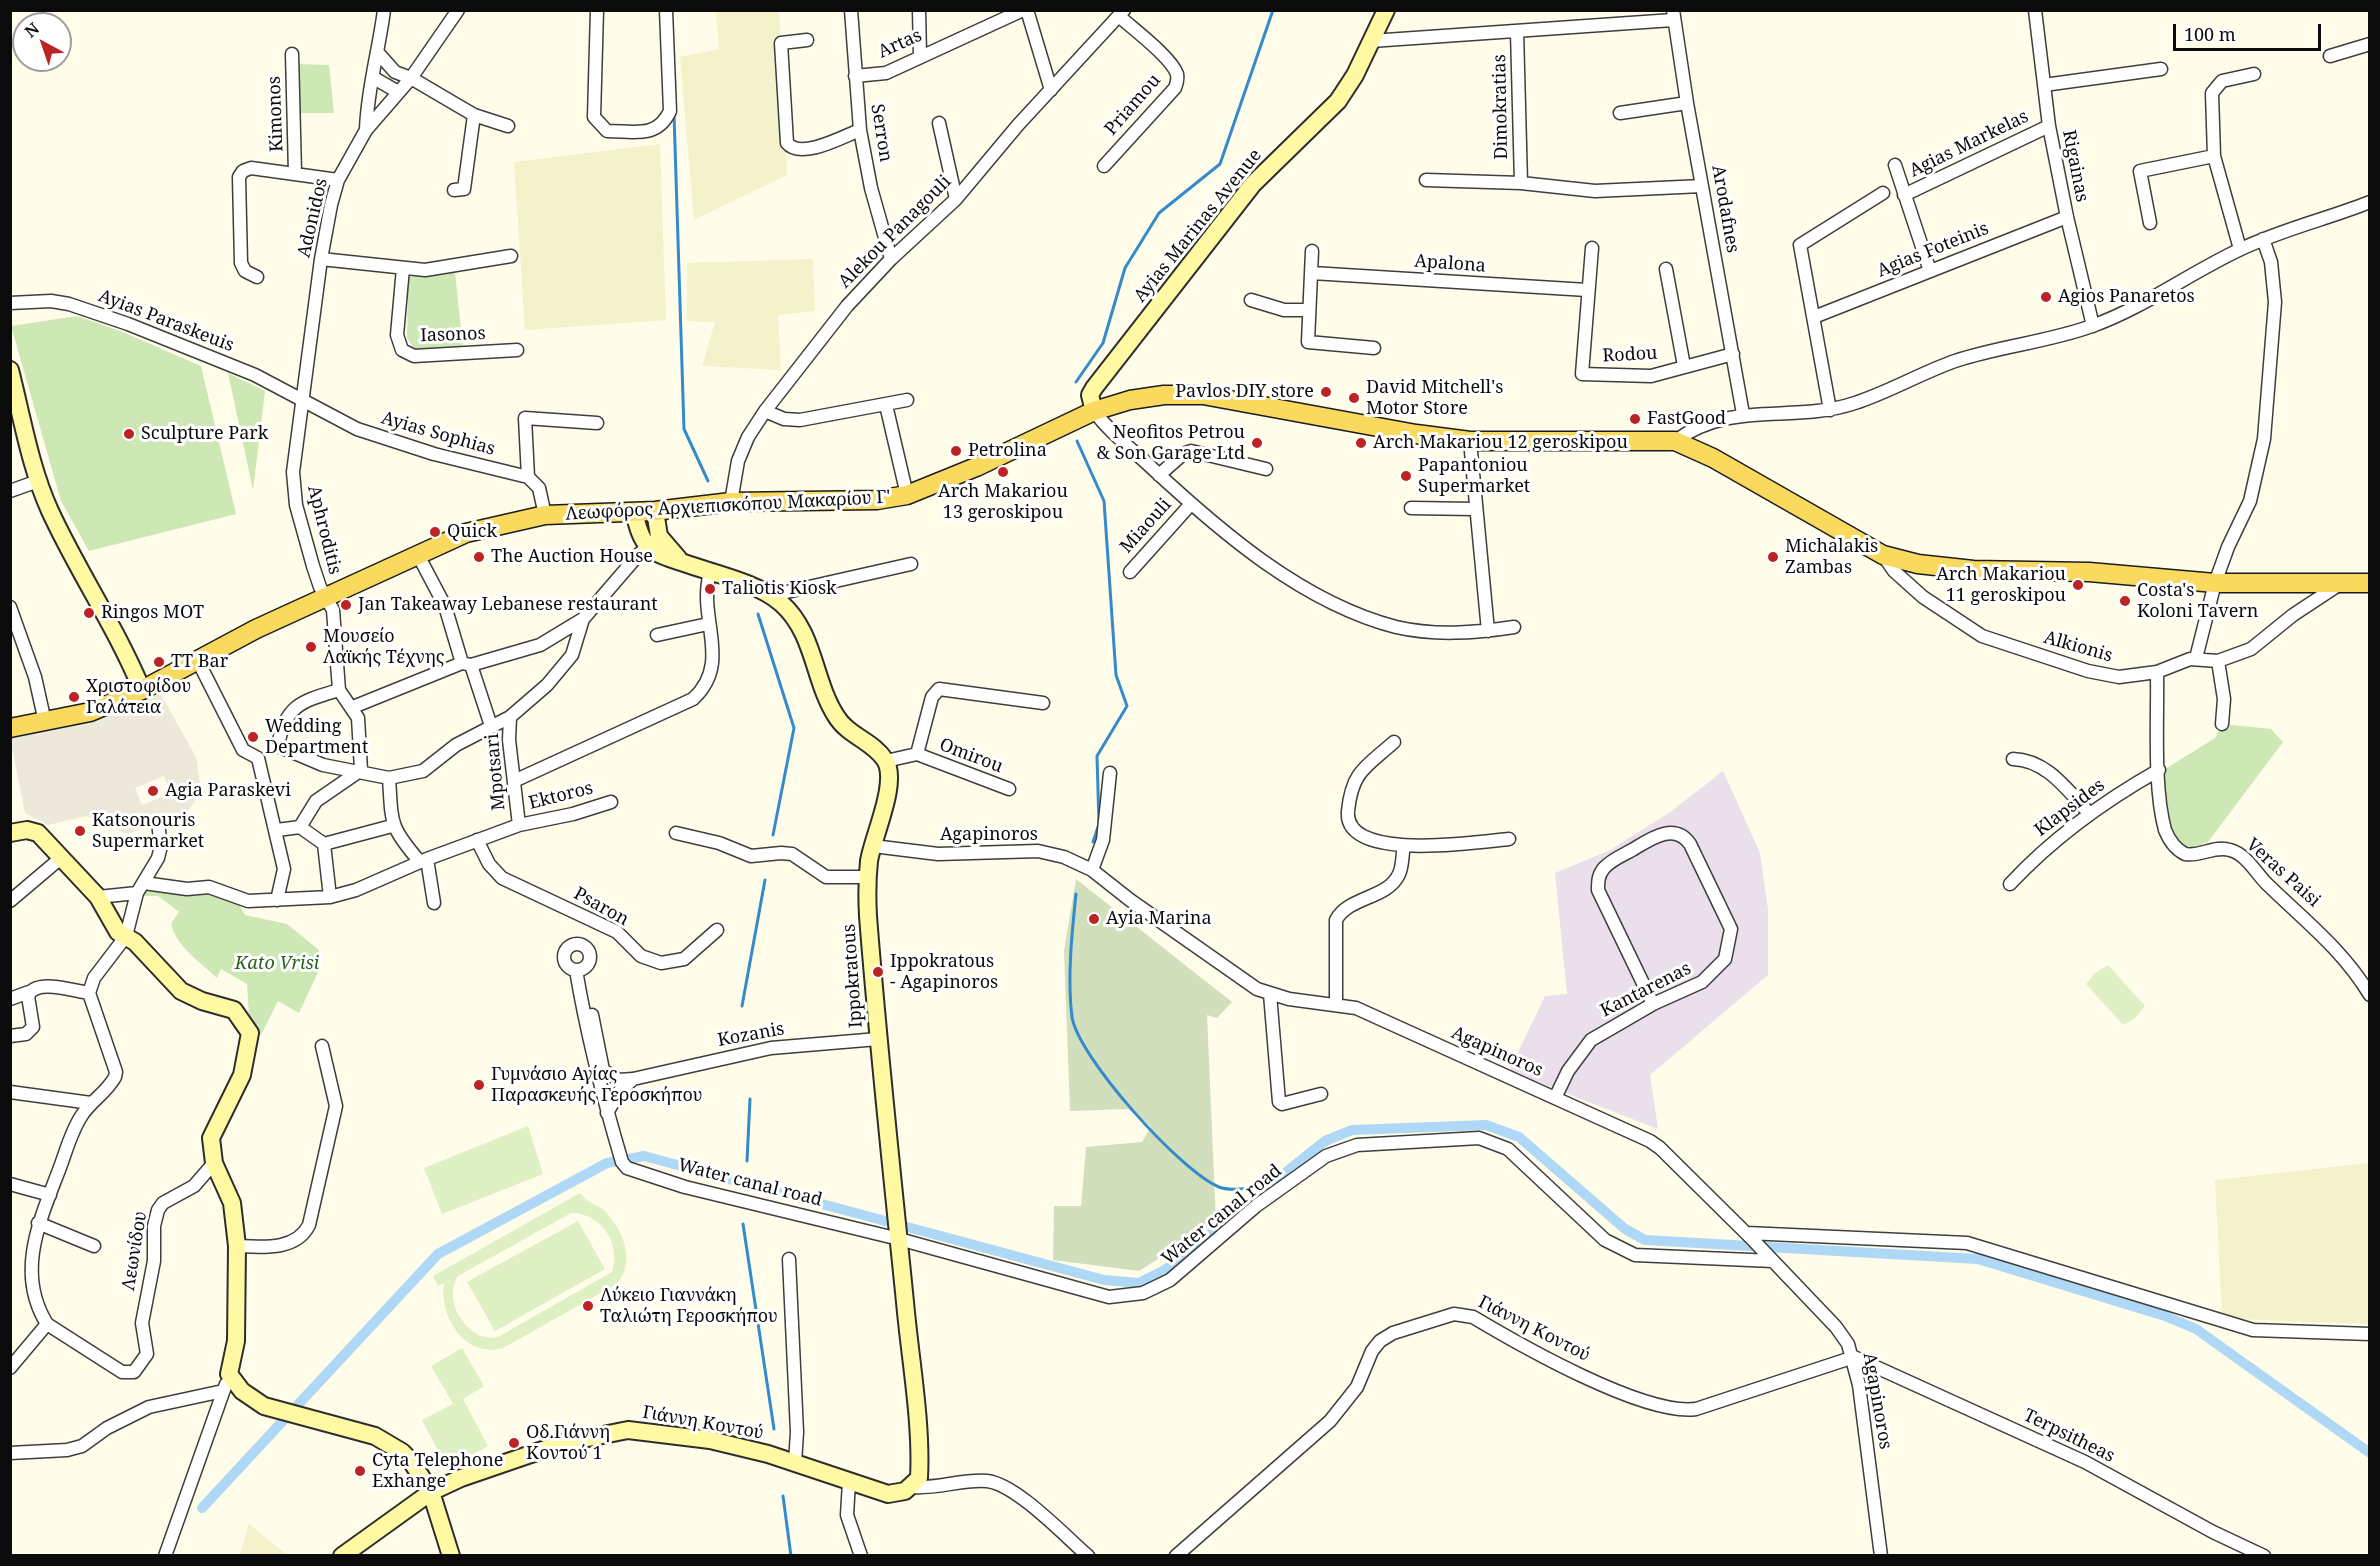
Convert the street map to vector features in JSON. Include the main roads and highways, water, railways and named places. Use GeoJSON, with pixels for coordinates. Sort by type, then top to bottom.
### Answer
{"type":"FeatureCollection","features":[{"type":"Feature","properties":{"kind":"main road","name":"Λεωφόρος Αρχιεπισκόπου Μακαρίου Γ'"},"geometry":{"type":"LineString","coordinates":[[10,729],[90,712],[142,690],[256,629],[466,533],[545,515],[655,511],[731,502],[867,501],[907,495],[976,467],[1094,411],[1147,396],[1203,395],[1416,434],[1470,441],[1676,441],[1713,458],[1883,555],[1918,564],[1973,570],[2089,572],[2215,583],[2370,583]]}},
{"type":"Feature","properties":{"kind":"waterway"},"geometry":{"type":"LineString","coordinates":[[1076,382],[1103,343],[1125,268],[1159,213],[1220,164],[1273,10]]}},
{"type":"Feature","properties":{"kind":"waterway"},"geometry":{"type":"LineString","coordinates":[[674,114],[684,429],[708,481]]}},
{"type":"Feature","properties":{"kind":"waterway"},"geometry":{"type":"LineString","coordinates":[[1077,441],[1104,501],[1116,675],[1127,706],[1097,756],[1099,824],[1093,842]]}},
{"type":"Feature","properties":{"kind":"waterway"},"geometry":{"type":"LineString","coordinates":[[758,614],[794,728],[773,835]]}},
{"type":"Feature","properties":{"kind":"waterway"},"geometry":{"type":"LineString","coordinates":[[742,1006],[765,880]]}},
{"type":"Feature","properties":{"kind":"waterway"},"geometry":{"type":"LineString","coordinates":[[1076,894],[1070,971],[1072,1017],[1078,1035],[1092,1058],[1111,1084],[1157,1137],[1202,1177],[1224,1188],[1269,1186]]}},
{"type":"Feature","properties":{"kind":"waterway"},"geometry":{"type":"LineString","coordinates":[[747,1161],[750,1099]]}},
{"type":"Feature","properties":{"kind":"waterway"},"geometry":{"type":"LineString","coordinates":[[1269,1186],[1325,1141],[1352,1130],[1486,1125],[1519,1137],[1625,1229],[1645,1240],[1978,1259],[2165,1316],[2196,1329],[2370,1453]]}},
{"type":"Feature","properties":{"kind":"waterway"},"geometry":{"type":"LineString","coordinates":[[202,1508],[438,1254],[607,1163],[644,1156],[1104,1280],[1139,1283],[1165,1270],[1236,1213]]}},
{"type":"Feature","properties":{"kind":"waterway"},"geometry":{"type":"LineString","coordinates":[[743,1224],[774,1429]]}},
{"type":"Feature","properties":{"kind":"waterway"},"geometry":{"type":"LineString","coordinates":[[783,1496],[791,1556]]}},
{"type":"Feature","properties":{"kind":"place","name":"Agios Panaretos"},"geometry":{"type":"Point","coordinates":[2046,297]}},
{"type":"Feature","properties":{"kind":"place","name":"Pavlos DIY store"},"geometry":{"type":"Point","coordinates":[1326,392]}},
{"type":"Feature","properties":{"kind":"place","name":"David Mitchell's Motor Store"},"geometry":{"type":"Point","coordinates":[1354,398]}},
{"type":"Feature","properties":{"kind":"place","name":"FastGood"},"geometry":{"type":"Point","coordinates":[1635,419]}},
{"type":"Feature","properties":{"kind":"place","name":"Sculpture Park"},"geometry":{"type":"Point","coordinates":[129,434]}},
{"type":"Feature","properties":{"kind":"place","name":"Neofitos Petrou & Son Garage Ltd"},"geometry":{"type":"Point","coordinates":[1257,443]}},
{"type":"Feature","properties":{"kind":"place","name":"Arch Makariou 12 geroskipou"},"geometry":{"type":"Point","coordinates":[1361,443]}},
{"type":"Feature","properties":{"kind":"place","name":"Petrolina"},"geometry":{"type":"Point","coordinates":[956,451]}},
{"type":"Feature","properties":{"kind":"place","name":"Arch Makariou 13 geroskipou"},"geometry":{"type":"Point","coordinates":[1003,472]}},
{"type":"Feature","properties":{"kind":"place","name":"Papantoniou Supermarket"},"geometry":{"type":"Point","coordinates":[1406,476]}},
{"type":"Feature","properties":{"kind":"place","name":"Quick"},"geometry":{"type":"Point","coordinates":[435,532]}},
{"type":"Feature","properties":{"kind":"place","name":"The Auction House"},"geometry":{"type":"Point","coordinates":[479,557]}},
{"type":"Feature","properties":{"kind":"place","name":"Michalakis Zambas"},"geometry":{"type":"Point","coordinates":[1773,557]}},
{"type":"Feature","properties":{"kind":"place","name":"Arch Makariou 11 geroskipou"},"geometry":{"type":"Point","coordinates":[2078,585]}},
{"type":"Feature","properties":{"kind":"place","name":"Taliotis Kiosk"},"geometry":{"type":"Point","coordinates":[710,589]}},
{"type":"Feature","properties":{"kind":"place","name":"Costa's Koloni Tavern"},"geometry":{"type":"Point","coordinates":[2125,601]}},
{"type":"Feature","properties":{"kind":"place","name":"Jan Takeaway Lebanese restaurant"},"geometry":{"type":"Point","coordinates":[346,605]}},
{"type":"Feature","properties":{"kind":"place","name":"Ringos MOT"},"geometry":{"type":"Point","coordinates":[89,613]}},
{"type":"Feature","properties":{"kind":"place","name":"Μουσείο Λαϊκής Τέχνης"},"geometry":{"type":"Point","coordinates":[311,647]}},
{"type":"Feature","properties":{"kind":"place","name":"TT Bar"},"geometry":{"type":"Point","coordinates":[159,662]}},
{"type":"Feature","properties":{"kind":"place","name":"Χριστοφίδου Γαλάτεια"},"geometry":{"type":"Point","coordinates":[74,697]}},
{"type":"Feature","properties":{"kind":"place","name":"Wedding Department"},"geometry":{"type":"Point","coordinates":[253,737]}},
{"type":"Feature","properties":{"kind":"place","name":"Agia Paraskevi"},"geometry":{"type":"Point","coordinates":[153,791]}},
{"type":"Feature","properties":{"kind":"place","name":"Katsonouris Supermarket"},"geometry":{"type":"Point","coordinates":[80,831]}},
{"type":"Feature","properties":{"kind":"place","name":"Ayia Marina"},"geometry":{"type":"Point","coordinates":[1094,919]}},
{"type":"Feature","properties":{"kind":"place","name":"Ippokratous - Agapinoros"},"geometry":{"type":"Point","coordinates":[878,972]}},
{"type":"Feature","properties":{"kind":"place","name":"Γυμνάσιο Αγίας Παρασκευής Γεροσκήπου"},"geometry":{"type":"Point","coordinates":[479,1085]}},
{"type":"Feature","properties":{"kind":"place","name":"Λύκειο Γιαννάκη Ταλιώτη Γεροσκήπου"},"geometry":{"type":"Point","coordinates":[588,1306]}},
{"type":"Feature","properties":{"kind":"place","name":"Οδ.Γιάννη Κοντού 1"},"geometry":{"type":"Point","coordinates":[514,1443]}},
{"type":"Feature","properties":{"kind":"place","name":"Cyta Telephone Exhange"},"geometry":{"type":"Point","coordinates":[360,1471]}},
{"type":"Feature","properties":{"kind":"park label","name":"Kato Vrisi"},"geometry":{"type":"Point","coordinates":[277,964]}}]}
